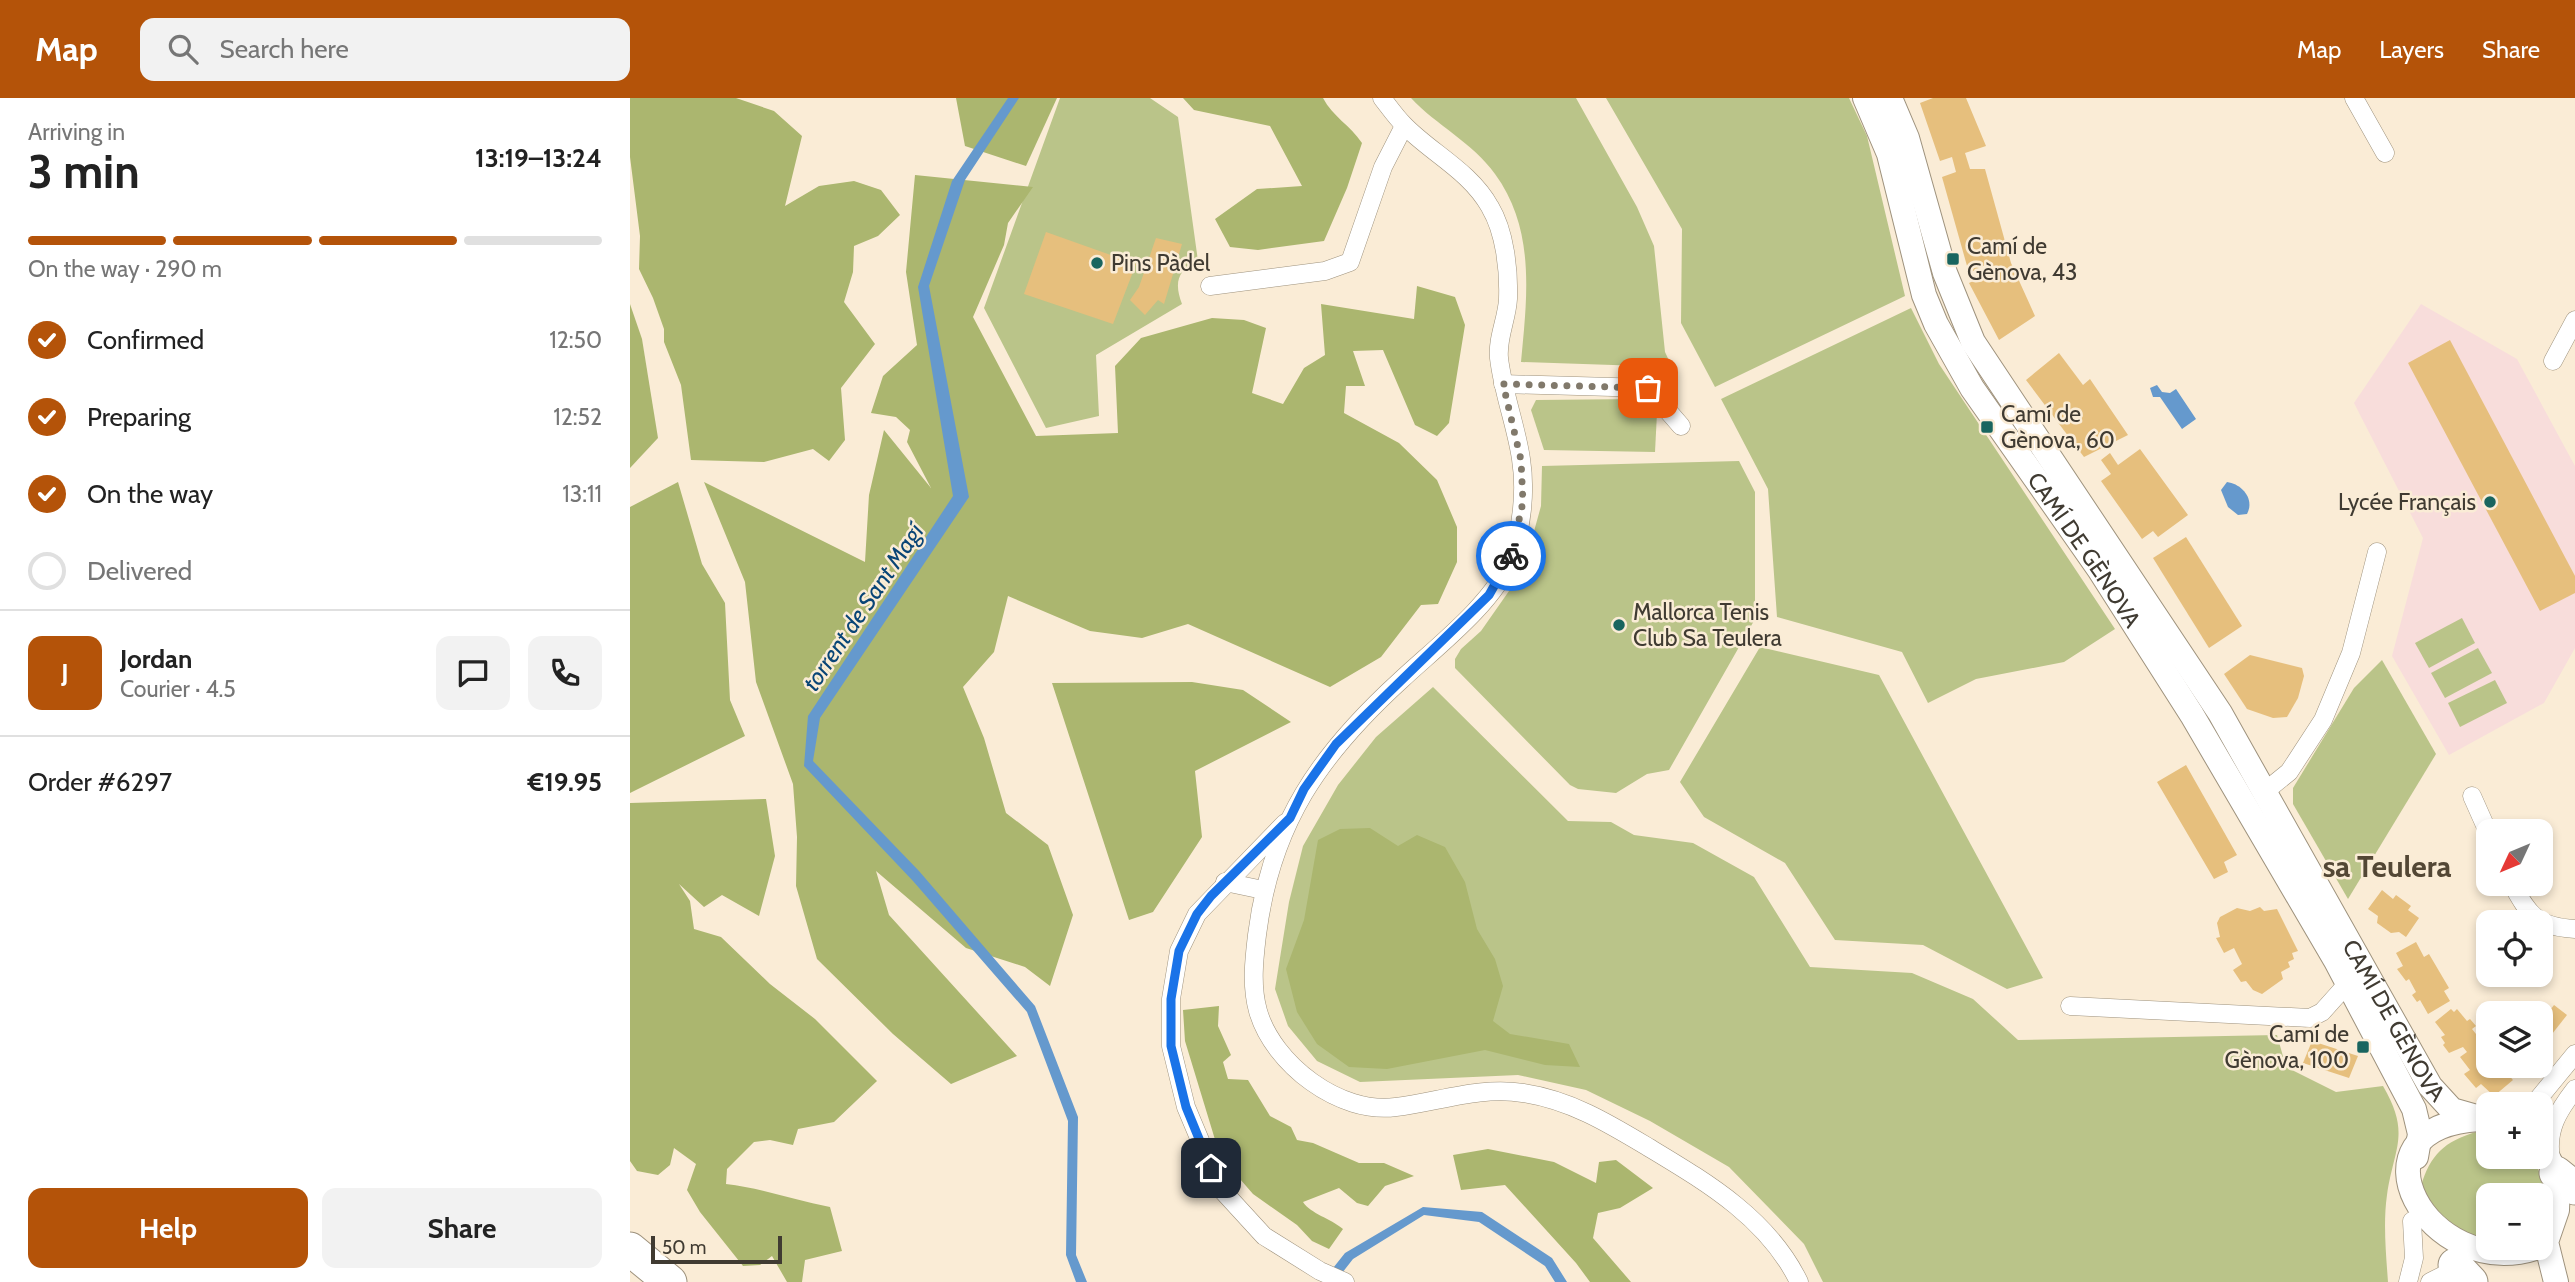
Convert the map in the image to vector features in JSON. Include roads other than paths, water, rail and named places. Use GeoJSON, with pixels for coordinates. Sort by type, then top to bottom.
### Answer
{"type":"FeatureCollection","features":[{"type":"Feature","properties":{"kind":"highway"},"geometry":{"type":"LineString","coordinates":[[630,1250],[670,1282]]}},
{"type":"Feature","properties":{"kind":"street"},"geometry":{"type":"LineString","coordinates":[[1382,98],[1404,125],[1467,177],[1490,207],[1503,240],[1508,299],[1498,352],[1521,460],[1523,502],[1510,562],[1489,595],[1336,744],[1304,789],[1263,890],[1254,960],[1257,1008],[1266,1033],[1282,1056],[1311,1083],[1364,1106],[1391,1108],[1465,1094],[1504,1091],[1570,1104],[1595,1115],[1731,1200],[1764,1231],[1799,1282]]}},
{"type":"Feature","properties":{"kind":"street","name":"CAMÍ DE GÈNOVA"},"geometry":{"type":"LineString","coordinates":[[1865,98],[1889,153],[1924,295],[1936,324],[1972,388],[2099,569],[2192,715],[2348,983],[2367,1025],[2414,1109],[2420,1134],[2408,1182],[2412,1221]]}},
{"type":"Feature","properties":{"kind":"street","name":"CAMÍ DE GÈNOVA"},"geometry":{"type":"LineString","coordinates":[[1890,98],[1907,138],[1945,272],[1973,342],[2220,713],[2430,1086],[2452,1110],[2466,1117],[2476,1118]]}},
{"type":"Feature","properties":{"kind":"street"},"geometry":{"type":"LineString","coordinates":[[2354,98],[2385,153]]}},
{"type":"Feature","properties":{"kind":"street"},"geometry":{"type":"LineString","coordinates":[[1210,286],[1325,271],[1350,262],[1383,167],[1404,125]]}},
{"type":"Feature","properties":{"kind":"street"},"geometry":{"type":"LineString","coordinates":[[2553,361],[2575,320]]}},
{"type":"Feature","properties":{"kind":"street"},"geometry":{"type":"LineString","coordinates":[[1503,384],[1648,388],[1681,426]]}},
{"type":"Feature","properties":{"kind":"street"},"geometry":{"type":"LineString","coordinates":[[2263,793],[2289,772],[2323,720],[2351,653],[2377,552]]}},
{"type":"Feature","properties":{"kind":"street"},"geometry":{"type":"LineString","coordinates":[[2472,796],[2482,819]]}},
{"type":"Feature","properties":{"kind":"street"},"geometry":{"type":"LineString","coordinates":[[1290,818],[1224,882],[1197,914],[1179,951],[1171,999],[1171,1046],[1186,1107],[1220,1188],[1264,1236],[1320,1271],[1345,1282]]}},
{"type":"Feature","properties":{"kind":"street"},"geometry":{"type":"LineString","coordinates":[[1224,882],[1263,890]]}},
{"type":"Feature","properties":{"kind":"street"},"geometry":{"type":"LineString","coordinates":[[2519,896],[2533,918],[2557,928],[2575,929]]}},
{"type":"Feature","properties":{"kind":"street","name":"CAMÍ DE GÈNOVA"},"geometry":{"type":"LineString","coordinates":[[2070,1006],[2310,1018],[2322,1012],[2348,983]]}},
{"type":"Feature","properties":{"kind":"street"},"geometry":{"type":"LineString","coordinates":[[2544,1092],[2575,1054]]}},
{"type":"Feature","properties":{"kind":"street"},"geometry":{"type":"LineString","coordinates":[[2553,1218],[2557,1210],[2552,1127],[2558,1112],[2575,1089]]}},
{"type":"Feature","properties":{"kind":"street"},"geometry":{"type":"LineString","coordinates":[[2416,1157],[2442,1129],[2466,1119],[2476,1119]]}},
{"type":"Feature","properties":{"kind":"street"},"geometry":{"type":"LineString","coordinates":[[2412,1221],[2425,1243],[2471,1274],[2503,1268],[2514,1260]]}},
{"type":"Feature","properties":{"kind":"street"},"geometry":{"type":"LineString","coordinates":[[2407,1282],[2414,1258],[2412,1221]]}},
{"type":"Feature","properties":{"kind":"street"},"geometry":{"type":"LineString","coordinates":[[2550,1260],[2556,1282]]}},
{"type":"Feature","properties":{"kind":"water"},"geometry":{"type":"Polygon","coordinates":[[[1008,98],[1019,98],[965,180],[929,286],[969,497],[820,718],[813,761],[919,871],[1035,1006],[1078,1117],[1076,1255],[1087,1282],[1076,1282],[1066,1255],[1068,1121],[1027,1012],[913,881],[804,766],[808,716],[953,496],[918,287],[952,181],[1008,98]]]}},
{"type":"Feature","properties":{"kind":"water"},"geometry":{"type":"Polygon","coordinates":[[[2157,385],[2162,392],[2170,393],[2176,389],[2196,419],[2182,429],[2160,397],[2153,397],[2150,388],[2157,385]]]}},
{"type":"Feature","properties":{"kind":"water"},"geometry":{"type":"Polygon","coordinates":[[[2227,482],[2246,493],[2249,503],[2247,514],[2238,515],[2228,507],[2221,490],[2227,482]]]}},
{"type":"Feature","properties":{"kind":"water"},"geometry":{"type":"Polygon","coordinates":[[[1423,1207],[1482,1212],[1552,1258],[1567,1282],[1555,1282],[1545,1266],[1479,1222],[1424,1215],[1353,1259],[1335,1282],[1322,1282],[1345,1253],[1423,1207]]]}},
{"type":"Feature","properties":{"kind":"place","name":"Camí de Gènova, 43"},"geometry":{"type":"Point","coordinates":[1953,259]}},
{"type":"Feature","properties":{"kind":"place","name":"Pins Pàdel"},"geometry":{"type":"Point","coordinates":[1097,263]}},
{"type":"Feature","properties":{"kind":"place","name":"Camí de Gènova, 60"},"geometry":{"type":"Point","coordinates":[1987,427]}},
{"type":"Feature","properties":{"kind":"place","name":"Lycée Français"},"geometry":{"type":"Point","coordinates":[2490,502]}},
{"type":"Feature","properties":{"kind":"place","name":"Mallorca Tenis Club Sa Teulera"},"geometry":{"type":"Point","coordinates":[1619,625]}},
{"type":"Feature","properties":{"kind":"place","name":"Camí de Gènova, 100"},"geometry":{"type":"Point","coordinates":[2363,1047]}},
{"type":"Feature","properties":{"kind":"district","name":"sa Teulera"},"geometry":{"type":"Point","coordinates":[2387,866]}},
{"type":"Feature","properties":{"kind":"water label","name":"torrent de Sant Magí"},"geometry":{"type":"Point","coordinates":[863,607]}}]}
